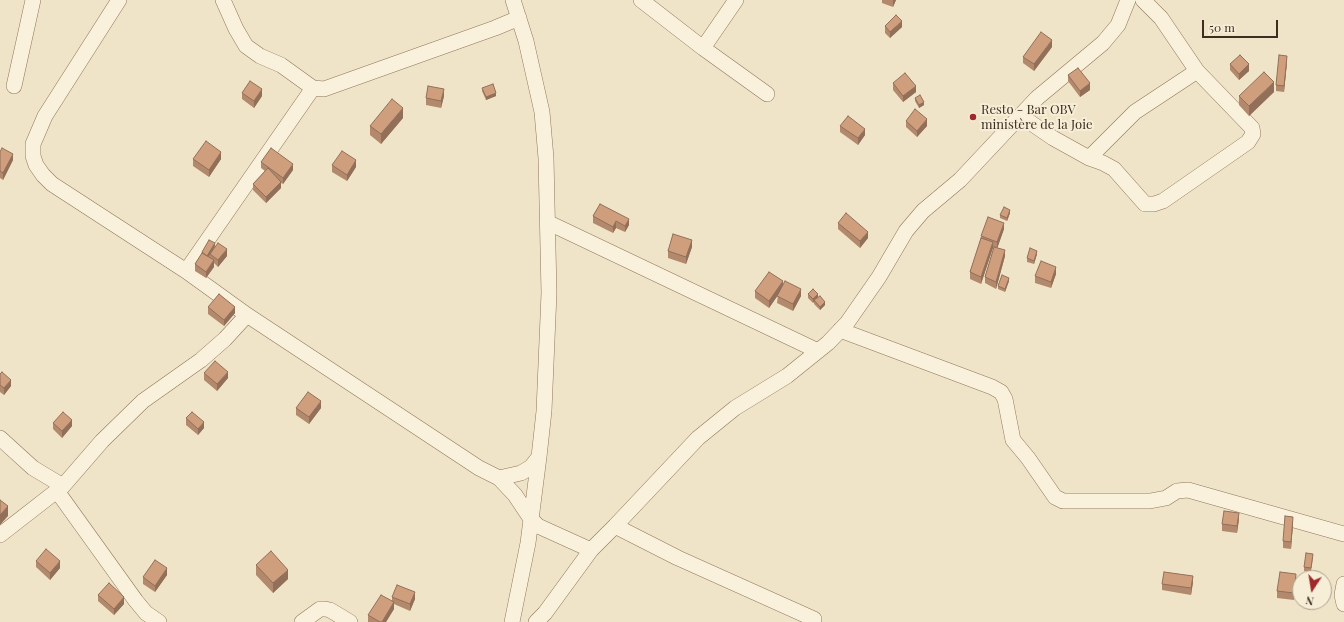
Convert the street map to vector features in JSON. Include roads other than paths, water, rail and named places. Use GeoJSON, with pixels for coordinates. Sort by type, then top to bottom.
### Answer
{"type":"FeatureCollection","features":[{"type":"Feature","properties":{"kind":"street"},"geometry":{"type":"LineString","coordinates":[[14,86],[32,0]]}},
{"type":"Feature","properties":{"kind":"street"},"geometry":{"type":"LineString","coordinates":[[118,0],[45,116],[33,144],[33,156],[36,165],[52,184],[186,271],[247,315],[479,468],[500,478],[515,495],[531,519],[538,526],[591,550]]}},
{"type":"Feature","properties":{"kind":"street"},"geometry":{"type":"LineString","coordinates":[[223,0],[236,29],[246,46],[260,56],[281,65],[313,88],[324,89],[519,18]]}},
{"type":"Feature","properties":{"kind":"street"},"geometry":{"type":"LineString","coordinates":[[512,622],[528,544],[539,457],[544,411],[549,293],[546,158],[542,112],[538,87],[513,0]]}},
{"type":"Feature","properties":{"kind":"street"},"geometry":{"type":"LineString","coordinates":[[641,0],[703,48],[767,94]]}},
{"type":"Feature","properties":{"kind":"street"},"geometry":{"type":"LineString","coordinates":[[703,48],[736,0]]}},
{"type":"Feature","properties":{"kind":"street"},"geometry":{"type":"LineString","coordinates":[[536,622],[545,613],[591,550],[698,438],[735,408],[788,376],[828,343],[847,323],[880,277],[906,230],[923,211],[960,180],[1037,98],[1082,62],[1111,34],[1118,25],[1128,0]]}},
{"type":"Feature","properties":{"kind":"street"},"geometry":{"type":"LineString","coordinates":[[1021,116],[1053,138],[1089,158],[1114,169],[1146,204],[1154,204],[1162,201],[1248,142],[1253,134],[1252,128],[1197,71],[1161,18],[1143,0]]}},
{"type":"Feature","properties":{"kind":"street"},"geometry":{"type":"LineString","coordinates":[[1089,158],[1135,112],[1197,71]]}},
{"type":"Feature","properties":{"kind":"street"},"geometry":{"type":"LineString","coordinates":[[186,271],[313,88]]}},
{"type":"Feature","properties":{"kind":"street"},"geometry":{"type":"LineString","coordinates":[[547,222],[818,351]]}},
{"type":"Feature","properties":{"kind":"street"},"geometry":{"type":"LineString","coordinates":[[0,535],[60,488],[102,441],[143,401],[201,360],[225,339],[247,315]]}},
{"type":"Feature","properties":{"kind":"street"},"geometry":{"type":"LineString","coordinates":[[840,330],[992,387],[1001,392],[1005,399],[1012,440],[1028,458],[1054,497],[1063,501],[1150,501],[1166,498],[1177,491],[1188,490],[1344,534]]}},
{"type":"Feature","properties":{"kind":"street"},"geometry":{"type":"LineString","coordinates":[[0,438],[33,468],[60,488],[136,602],[159,622]]}},
{"type":"Feature","properties":{"kind":"street"},"geometry":{"type":"LineString","coordinates":[[500,478],[521,473],[531,468],[539,457]]}},
{"type":"Feature","properties":{"kind":"street"},"geometry":{"type":"LineString","coordinates":[[615,526],[678,558],[814,619]]}},
{"type":"Feature","properties":{"kind":"street"},"geometry":{"type":"LineString","coordinates":[[1344,584],[1342,595],[1344,604]]}},
{"type":"Feature","properties":{"kind":"street"},"geometry":{"type":"LineString","coordinates":[[302,622],[320,609],[325,609],[330,610],[350,622]]}},
{"type":"Feature","properties":{"kind":"place","name":"Resto - Bar OBV ministère de la Joie"},"geometry":{"type":"Point","coordinates":[973,117]}}]}
